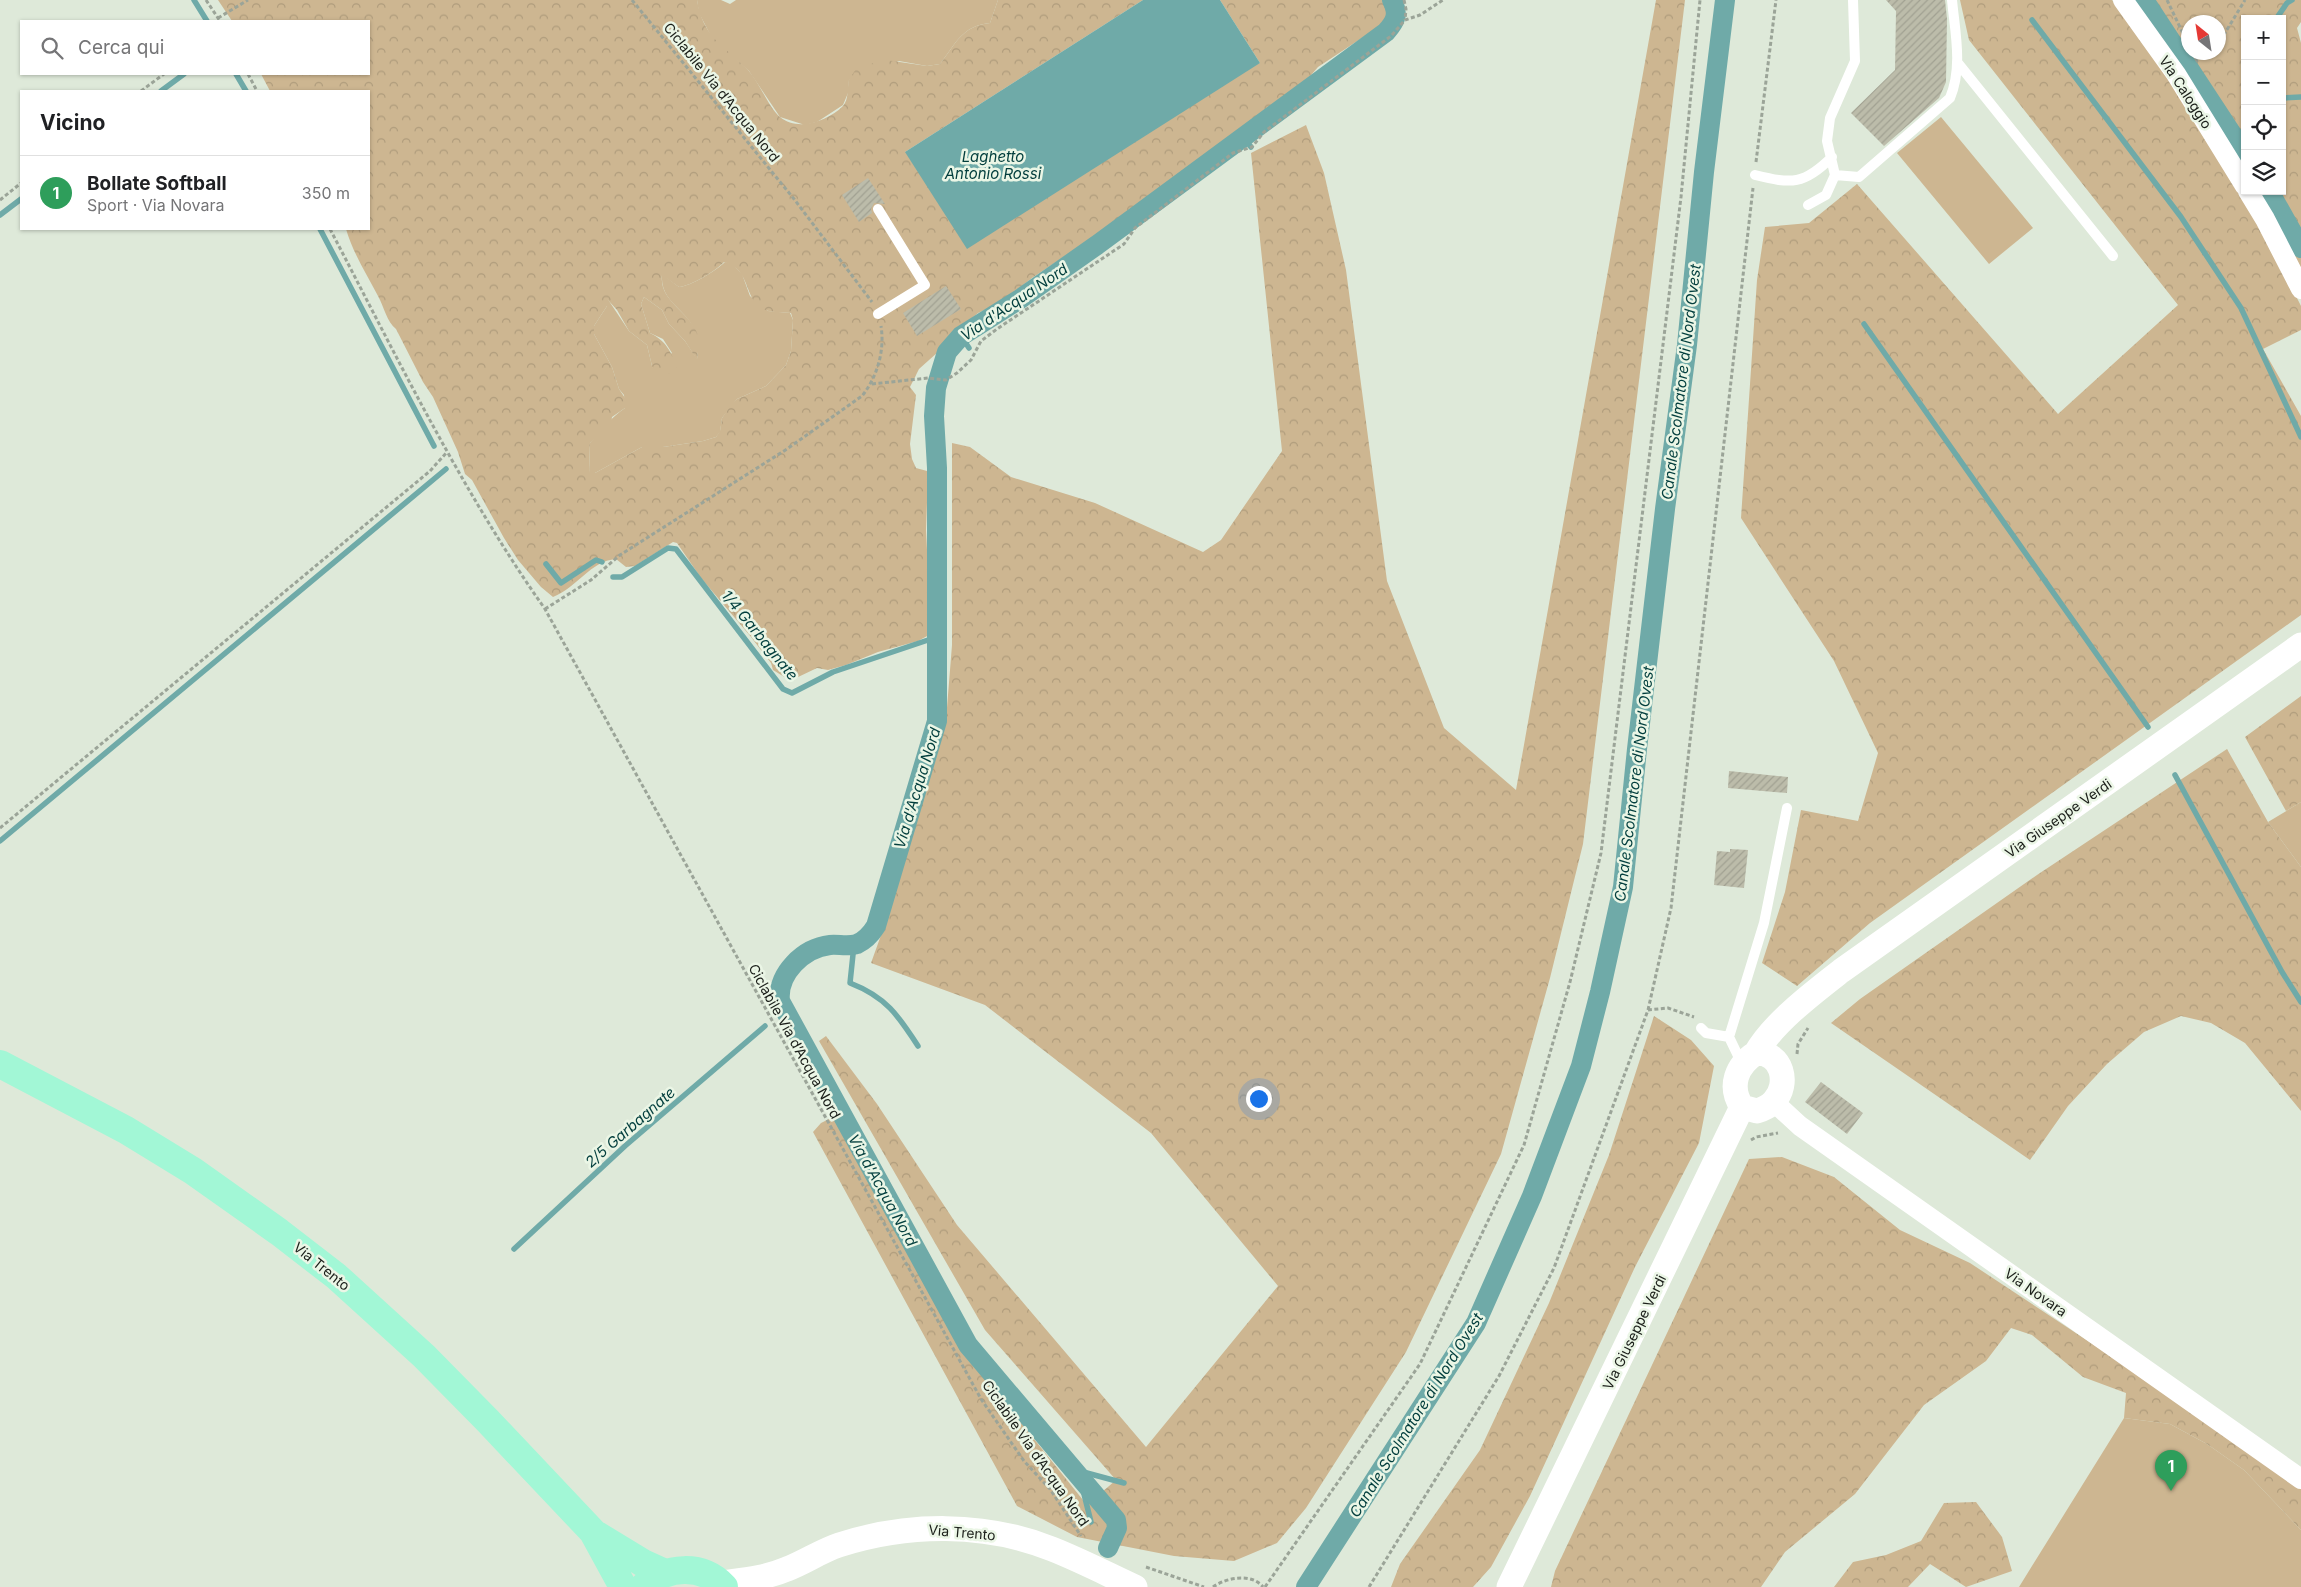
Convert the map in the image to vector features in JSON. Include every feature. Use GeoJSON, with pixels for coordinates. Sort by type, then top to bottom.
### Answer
{"type":"FeatureCollection","features":[{"type":"Feature","properties":{"kind":"main road","name":"Via Trento"},"geometry":{"type":"LineString","coordinates":[[0,1064],[126,1130],[223,1191],[310,1256],[366,1303],[424,1356],[593,1532],[623,1587]]}},
{"type":"Feature","properties":{"kind":"main road","name":"Via Trento"},"geometry":{"type":"LineString","coordinates":[[593,1532],[635,1558],[654,1580],[688,1570],[711,1577],[722,1585]]}},
{"type":"Feature","properties":{"kind":"street","name":"Via Caloggio"},"geometry":{"type":"LineString","coordinates":[[2123,0],[2176,74],[2241,180]]}},
{"type":"Feature","properties":{"kind":"street"},"geometry":{"type":"LineString","coordinates":[[2250,195],[2265,219],[2301,290]]}},
{"type":"Feature","properties":{"kind":"street","name":"Via Giuseppe Verdi"},"geometry":{"type":"LineString","coordinates":[[1768,1060],[1762,1042],[1815,991],[2301,645]]}},
{"type":"Feature","properties":{"kind":"street"},"geometry":{"type":"LineString","coordinates":[[1768,1060],[1782,1070],[1783,1079],[1780,1092],[1774,1102],[1757,1111],[1742,1106],[1735,1089],[1736,1079],[1768,1060]]}},
{"type":"Feature","properties":{"kind":"street","name":"Via Novara"},"geometry":{"type":"LineString","coordinates":[[1774,1102],[1800,1126],[2301,1479]]}},
{"type":"Feature","properties":{"kind":"street","name":"Via Giuseppe Verdi"},"geometry":{"type":"LineString","coordinates":[[1509,1587],[1526,1557],[1742,1106]]}},
{"type":"Feature","properties":{"kind":"street","name":"Via Trento"},"geometry":{"type":"LineString","coordinates":[[722,1585],[786,1570],[837,1546],[872,1535],[912,1529],[943,1528],[986,1532],[1026,1540],[1138,1576]]}},
{"type":"Feature","properties":{"kind":"street","name":"Via Giuseppe Verdi"},"geometry":{"type":"LineString","coordinates":[[1505,1587],[1526,1557]]}},
{"type":"Feature","properties":{"kind":"street","name":"Via Giuseppe Verdi"},"geometry":{"type":"LineString","coordinates":[[1516,1587],[1526,1557]]}},
{"type":"Feature","properties":{"kind":"street","name":"Via Trento"},"geometry":{"type":"LineString","coordinates":[[763,1587],[786,1570]]}},
{"type":"Feature","properties":{"kind":"lane"},"geometry":{"type":"LineString","coordinates":[[1808,206],[1826,195],[1835,175],[1827,141],[1830,118],[1854,61],[1853,0]]}},
{"type":"Feature","properties":{"kind":"lane"},"geometry":{"type":"LineString","coordinates":[[1835,175],[1859,177],[1950,98],[1957,82],[1952,0]]}},
{"type":"Feature","properties":{"kind":"lane"},"geometry":{"type":"LineString","coordinates":[[1957,62],[2113,256]]}},
{"type":"Feature","properties":{"kind":"lane"},"geometry":{"type":"LineString","coordinates":[[1755,174],[1780,180],[1803,179],[1817,171],[1832,156]]}},
{"type":"Feature","properties":{"kind":"lane"},"geometry":{"type":"LineString","coordinates":[[878,209],[925,285],[878,314]]}},
{"type":"Feature","properties":{"kind":"lane"},"geometry":{"type":"LineString","coordinates":[[1729,1037],[1764,924],[1787,808]]}},
{"type":"Feature","properties":{"kind":"lane"},"geometry":{"type":"LineString","coordinates":[[1703,1030],[1729,1037],[1768,1060]]}},
{"type":"Feature","properties":{"kind":"path"},"geometry":{"type":"LineString","coordinates":[[206,0],[219,20],[248,0]]}},
{"type":"Feature","properties":{"kind":"path","name":"Ciclabile Via d’Acqua Nord"},"geometry":{"type":"LineString","coordinates":[[632,0],[794,199],[874,304],[878,314]]}},
{"type":"Feature","properties":{"kind":"path"},"geometry":{"type":"LineString","coordinates":[[1404,0],[1406,9],[1405,20]]}},
{"type":"Feature","properties":{"kind":"path"},"geometry":{"type":"LineString","coordinates":[[871,384],[928,378],[946,380],[957,373],[971,360],[981,341],[986,337],[1124,244],[1135,228],[1233,154],[1252,147],[1264,132],[1391,36],[1405,20],[1420,15],[1443,0]]}},
{"type":"Feature","properties":{"kind":"path"},"geometry":{"type":"LineString","coordinates":[[1213,1587],[1223,1580],[1253,1579],[1264,1587],[1420,1364],[1524,1145],[1570,982],[1601,853],[1680,207],[1700,0]]}},
{"type":"Feature","properties":{"kind":"path"},"geometry":{"type":"LineString","coordinates":[[1369,1587],[1499,1376],[1554,1268],[1648,1010],[1671,908],[1776,0]]}},
{"type":"Feature","properties":{"kind":"path"},"geometry":{"type":"LineString","coordinates":[[2167,0],[2181,29]]}},
{"type":"Feature","properties":{"kind":"path"},"geometry":{"type":"LineString","coordinates":[[2226,31],[2245,0]]}},
{"type":"Feature","properties":{"kind":"path"},"geometry":{"type":"LineString","coordinates":[[142,90],[163,75]]}},
{"type":"Feature","properties":{"kind":"path"},"geometry":{"type":"LineString","coordinates":[[249,75],[256,90]]}},
{"type":"Feature","properties":{"kind":"path"},"geometry":{"type":"LineString","coordinates":[[0,200],[20,184]]}},
{"type":"Feature","properties":{"kind":"path","name":"Ciclabile Via d’Acqua Nord"},"geometry":{"type":"LineString","coordinates":[[331,230],[447,452],[521,574],[545,609],[981,1399],[1024,1461],[1050,1489],[1085,1541]]}},
{"type":"Feature","properties":{"kind":"path"},"geometry":{"type":"LineString","coordinates":[[545,609],[591,580],[620,555],[787,449],[862,396],[871,384],[882,350],[882,332],[878,314]]}},
{"type":"Feature","properties":{"kind":"path"},"geometry":{"type":"LineString","coordinates":[[0,828],[430,471],[447,452]]}},
{"type":"Feature","properties":{"kind":"path"},"geometry":{"type":"LineString","coordinates":[[1648,1010],[1668,1008],[1705,1021],[1707,1025],[1703,1030]]}},
{"type":"Feature","properties":{"kind":"path"},"geometry":{"type":"LineString","coordinates":[[1768,1060],[1798,1044],[1813,1020]]}},
{"type":"Feature","properties":{"kind":"path"},"geometry":{"type":"LineString","coordinates":[[1792,1040],[1798,1044]]}},
{"type":"Feature","properties":{"kind":"path"},"geometry":{"type":"LineString","coordinates":[[1748,1143],[1756,1137],[1777,1132],[1792,1138],[1800,1126]]}},
{"type":"Feature","properties":{"kind":"path"},"geometry":{"type":"LineString","coordinates":[[1138,1576],[1204,1587]]}},
{"type":"Feature","properties":{"kind":"green space"},"geometry":{"type":"Polygon","coordinates":[[[218,0],[697,0],[700,13],[709,32],[747,69],[776,113],[787,121],[795,124],[804,124],[821,120],[843,106],[847,97],[849,80],[857,67],[886,60],[927,66],[940,64],[955,43],[966,32],[980,25],[990,23],[998,0],[1143,0],[905,152],[1260,63],[1220,0],[1383,0],[1390,16],[1380,26],[1318,67],[1300,88],[1236,133],[1167,188],[1032,278],[1001,302],[978,313],[944,342],[938,352],[919,369],[910,387],[916,395],[910,444],[912,459],[916,468],[927,471],[928,476],[926,530],[931,628],[929,635],[918,641],[878,652],[846,665],[828,670],[817,668],[796,678],[786,678],[773,670],[771,663],[701,578],[677,543],[673,542],[635,566],[626,567],[616,559],[607,561],[591,570],[562,593],[553,597],[541,587],[518,560],[472,480],[465,474],[458,452],[433,397],[423,382],[396,329],[388,318],[349,238],[346,230],[370,230],[370,90],[269,90],[262,75],[370,75],[370,20],[231,20],[218,0]],[[724,262],[703,278],[679,287],[662,275],[662,284],[669,299],[693,325],[697,333],[699,343],[697,360],[685,341],[669,324],[662,310],[644,297],[641,304],[650,333],[660,339],[670,352],[677,368],[674,374],[658,373],[652,366],[647,345],[629,331],[617,310],[607,299],[607,306],[594,326],[594,334],[612,367],[619,389],[627,401],[625,408],[612,417],[611,424],[590,443],[589,473],[595,473],[642,447],[663,447],[703,441],[716,437],[720,431],[722,418],[731,405],[737,399],[766,386],[786,365],[791,351],[793,320],[791,313],[763,309],[752,299],[739,271],[724,262]]]}},
{"type":"Feature","properties":{"kind":"green space"},"geometry":{"type":"Polygon","coordinates":[[[697,0],[721,0],[730,4],[736,0],[998,0],[990,23],[980,25],[966,32],[955,43],[940,64],[927,66],[899,61],[849,80],[848,93],[843,105],[817,122],[805,125],[780,117],[749,71],[713,40],[699,13],[697,0]]]}},
{"type":"Feature","properties":{"kind":"green space"},"geometry":{"type":"Polygon","coordinates":[[[1656,0],[1685,0],[1583,844],[1550,978],[1501,1154],[1406,1352],[1306,1508],[1277,1543],[1234,1561],[1174,1556],[1077,1537],[1017,1506],[813,1132],[821,1123],[835,1116],[961,1348],[1087,1505],[1116,1480],[985,1330],[819,1041],[826,1036],[877,1104],[957,1225],[1146,1447],[1278,1286],[1151,1133],[985,1005],[871,963],[946,720],[952,645],[952,443],[970,447],[1011,477],[1095,503],[1203,552],[1221,540],[1282,451],[1251,153],[1306,125],[1324,173],[1346,270],[1387,581],[1444,728],[1516,790],[1656,0]]]}},
{"type":"Feature","properties":{"kind":"green space"},"geometry":{"type":"Polygon","coordinates":[[[1960,0],[2112,0],[2164,70],[2256,217],[2301,306],[2301,330],[2263,349],[2301,416],[2301,615],[1870,923],[1797,986],[1762,963],[1785,892],[1801,810],[1858,821],[1878,753],[1834,661],[1741,518],[1757,280],[1765,227],[1809,223],[1857,184],[2058,414],[2178,305],[1969,40],[1960,0]]]}},
{"type":"Feature","properties":{"kind":"green space"},"geometry":{"type":"Polygon","coordinates":[[[2134,0],[2301,0],[2301,22],[2297,28],[2301,43],[2301,268],[2261,195],[2286,195],[2286,15],[2241,15],[2241,163],[2134,0]]]}},
{"type":"Feature","properties":{"kind":"green space"},"geometry":{"type":"Polygon","coordinates":[[[1941,117],[2033,228],[1989,264],[1897,153],[1941,117]]]}},
{"type":"Feature","properties":{"kind":"green space"},"geometry":{"type":"Polygon","coordinates":[[[725,262],[732,264],[742,274],[750,296],[768,311],[790,313],[793,320],[791,351],[786,365],[766,386],[737,399],[722,418],[720,432],[716,437],[703,441],[663,447],[642,447],[595,473],[589,473],[590,443],[625,408],[624,395],[619,389],[612,367],[594,334],[594,326],[607,306],[607,298],[629,331],[647,345],[652,366],[672,353],[663,339],[650,333],[641,304],[644,297],[662,310],[669,324],[685,341],[697,359],[698,343],[694,330],[689,320],[667,296],[663,286],[662,274],[679,287],[703,278],[725,262]]]}},
{"type":"Feature","properties":{"kind":"green space"},"geometry":{"type":"Polygon","coordinates":[[[2301,696],[2301,802],[2286,811],[2245,737],[2301,696]]]}},
{"type":"Feature","properties":{"kind":"green space"},"geometry":{"type":"Polygon","coordinates":[[[2227,749],[2268,822],[2301,867],[2301,1111],[2245,1043],[2211,1023],[2181,1016],[2144,1032],[2107,1064],[2068,1106],[2030,1160],[1831,1023],[1860,999],[2037,875],[2227,749]]]}},
{"type":"Feature","properties":{"kind":"green space"},"geometry":{"type":"Polygon","coordinates":[[[2301,802],[2301,867],[2268,822],[2301,802]]]}},
{"type":"Feature","properties":{"kind":"green space"},"geometry":{"type":"Polygon","coordinates":[[[1654,1016],[1691,1040],[1714,1066],[1699,1143],[1635,1267],[1530,1496],[1491,1567],[1473,1587],[1391,1587],[1400,1564],[1480,1450],[1549,1303],[1609,1155],[1654,1016]]]}},
{"type":"Feature","properties":{"kind":"green space"},"geometry":{"type":"Polygon","coordinates":[[[1782,1157],[1834,1177],[1900,1230],[1970,1263],[2156,1386],[2301,1488],[2301,1530],[2244,1470],[2207,1444],[2170,1424],[2124,1418],[2126,1393],[2083,1377],[2032,1335],[2011,1328],[1986,1361],[1924,1405],[1855,1494],[1785,1552],[1761,1587],[1551,1587],[1555,1571],[1749,1159],[1782,1157]]]}},
{"type":"Feature","properties":{"kind":"green space"},"geometry":{"type":"Polygon","coordinates":[[[2124,1418],[2170,1424],[2207,1444],[2244,1470],[2301,1530],[2301,1587],[2019,1587],[2124,1418]]]}},
{"type":"Feature","properties":{"kind":"green space"},"geometry":{"type":"Polygon","coordinates":[[[1976,1502],[2002,1537],[2012,1571],[1966,1587],[1930,1564],[1908,1587],[1834,1587],[1853,1562],[1886,1555],[1921,1541],[1944,1503],[1976,1502]]]}},
{"type":"Feature","properties":{"kind":"water","name":"Laghetto Antonio Rossi"},"geometry":{"type":"Polygon","coordinates":[[[1143,0],[1220,0],[1260,63],[967,249],[905,152],[1143,0]]]}},
{"type":"Feature","properties":{"kind":"building"},"geometry":{"type":"Polygon","coordinates":[[[1886,0],[1945,0],[1947,19],[1946,82],[1939,98],[1884,146],[1851,113],[1895,70],[1896,11],[1886,0]]]}},
{"type":"Feature","properties":{"kind":"building"},"geometry":{"type":"Polygon","coordinates":[[[868,178],[885,204],[874,203],[871,209],[872,213],[859,222],[842,195],[868,178]]]}},
{"type":"Feature","properties":{"kind":"building"},"geometry":{"type":"Polygon","coordinates":[[[946,286],[961,309],[917,336],[903,313],[946,286]]]}},
{"type":"Feature","properties":{"kind":"building"},"geometry":{"type":"Polygon","coordinates":[[[1729,771],[1788,777],[1787,793],[1728,788],[1729,771]]]}},
{"type":"Feature","properties":{"kind":"building"},"geometry":{"type":"Polygon","coordinates":[[[1730,849],[1748,850],[1744,888],[1714,885],[1717,851],[1730,852],[1730,849]]]}},
{"type":"Feature","properties":{"kind":"building"},"geometry":{"type":"Polygon","coordinates":[[[1821,1082],[1863,1113],[1847,1134],[1805,1102],[1821,1082]]]}},
{"type":"Feature","properties":{"kind":"waterway"},"geometry":{"type":"LineString","coordinates":[[194,0],[206,20]]}},
{"type":"Feature","properties":{"kind":"waterway","name":"Via d'Acqua Nord"},"geometry":{"type":"LineString","coordinates":[[1108,1548],[1117,1528],[1116,1520],[968,1345],[780,1001],[780,991],[787,972],[810,951],[830,945],[857,944],[863,941],[876,926],[937,721],[937,468],[934,416],[936,388],[947,352],[961,336],[1020,299],[1097,245],[1386,32],[1392,24],[1396,13],[1392,0]]}},
{"type":"Feature","properties":{"kind":"waterway","name":"Canale Scolmatore di Nord Ovest"},"geometry":{"type":"LineString","coordinates":[[1306,1587],[1476,1323],[1532,1196],[1581,1066],[1600,992],[1623,887],[1637,749],[1665,509],[1687,345],[1704,172],[1725,0]]}},
{"type":"Feature","properties":{"kind":"waterway"},"geometry":{"type":"LineString","coordinates":[[2144,0],[2242,150]]}},
{"type":"Feature","properties":{"kind":"waterway"},"geometry":{"type":"LineString","coordinates":[[2279,15],[2287,3],[2292,0]]}},
{"type":"Feature","properties":{"kind":"waterway"},"geometry":{"type":"LineString","coordinates":[[2032,20],[2181,217],[2241,308],[2301,437]]}},
{"type":"Feature","properties":{"kind":"waterway"},"geometry":{"type":"LineString","coordinates":[[162,90],[183,75]]}},
{"type":"Feature","properties":{"kind":"waterway"},"geometry":{"type":"LineString","coordinates":[[237,75],[245,90]]}},
{"type":"Feature","properties":{"kind":"waterway"},"geometry":{"type":"LineString","coordinates":[[2286,98],[2301,97]]}},
{"type":"Feature","properties":{"kind":"waterway"},"geometry":{"type":"LineString","coordinates":[[1244,138],[1251,147]]}},
{"type":"Feature","properties":{"kind":"waterway"},"geometry":{"type":"LineString","coordinates":[[2271,195],[2301,248]]}},
{"type":"Feature","properties":{"kind":"waterway"},"geometry":{"type":"LineString","coordinates":[[0,215],[20,200]]}},
{"type":"Feature","properties":{"kind":"waterway"},"geometry":{"type":"LineString","coordinates":[[321,230],[434,446]]}},
{"type":"Feature","properties":{"kind":"waterway"},"geometry":{"type":"LineString","coordinates":[[1864,324],[2148,727]]}},
{"type":"Feature","properties":{"kind":"waterway"},"geometry":{"type":"LineString","coordinates":[[961,336],[969,348]]}},
{"type":"Feature","properties":{"kind":"waterway"},"geometry":{"type":"LineString","coordinates":[[0,841],[446,469]]}},
{"type":"Feature","properties":{"kind":"waterway","name":"1/4 Garbagnate"},"geometry":{"type":"LineString","coordinates":[[613,577],[622,577],[668,548],[676,549],[783,689],[792,693],[833,672],[937,637]]}},
{"type":"Feature","properties":{"kind":"waterway","name":"1/4 Garbagnate"},"geometry":{"type":"LineString","coordinates":[[546,564],[561,583],[596,560],[602,562]]}},
{"type":"Feature","properties":{"kind":"waterway"},"geometry":{"type":"LineString","coordinates":[[2175,775],[2282,972],[2301,1002]]}},
{"type":"Feature","properties":{"kind":"waterway"},"geometry":{"type":"LineString","coordinates":[[854,945],[850,983],[873,994],[890,1008],[918,1046]]}},
{"type":"Feature","properties":{"kind":"waterway","name":"2/5 Garbagnate"},"geometry":{"type":"LineString","coordinates":[[782,1014],[786,1011]]}},
{"type":"Feature","properties":{"kind":"waterway","name":"2/5 Garbagnate"},"geometry":{"type":"LineString","coordinates":[[514,1249],[625,1146],[765,1026]]}},
{"type":"Feature","properties":{"kind":"waterway"},"geometry":{"type":"LineString","coordinates":[[1072,1469],[1124,1483]]}},
{"type":"Feature","properties":{"kind":"waterway"},"geometry":{"type":"LineString","coordinates":[[1080,1478],[1091,1522]]}},
{"type":"Feature","properties":{"kind":"place","name":"Bollate Softball"},"geometry":{"type":"Point","coordinates":[2171,1491]}}]}
